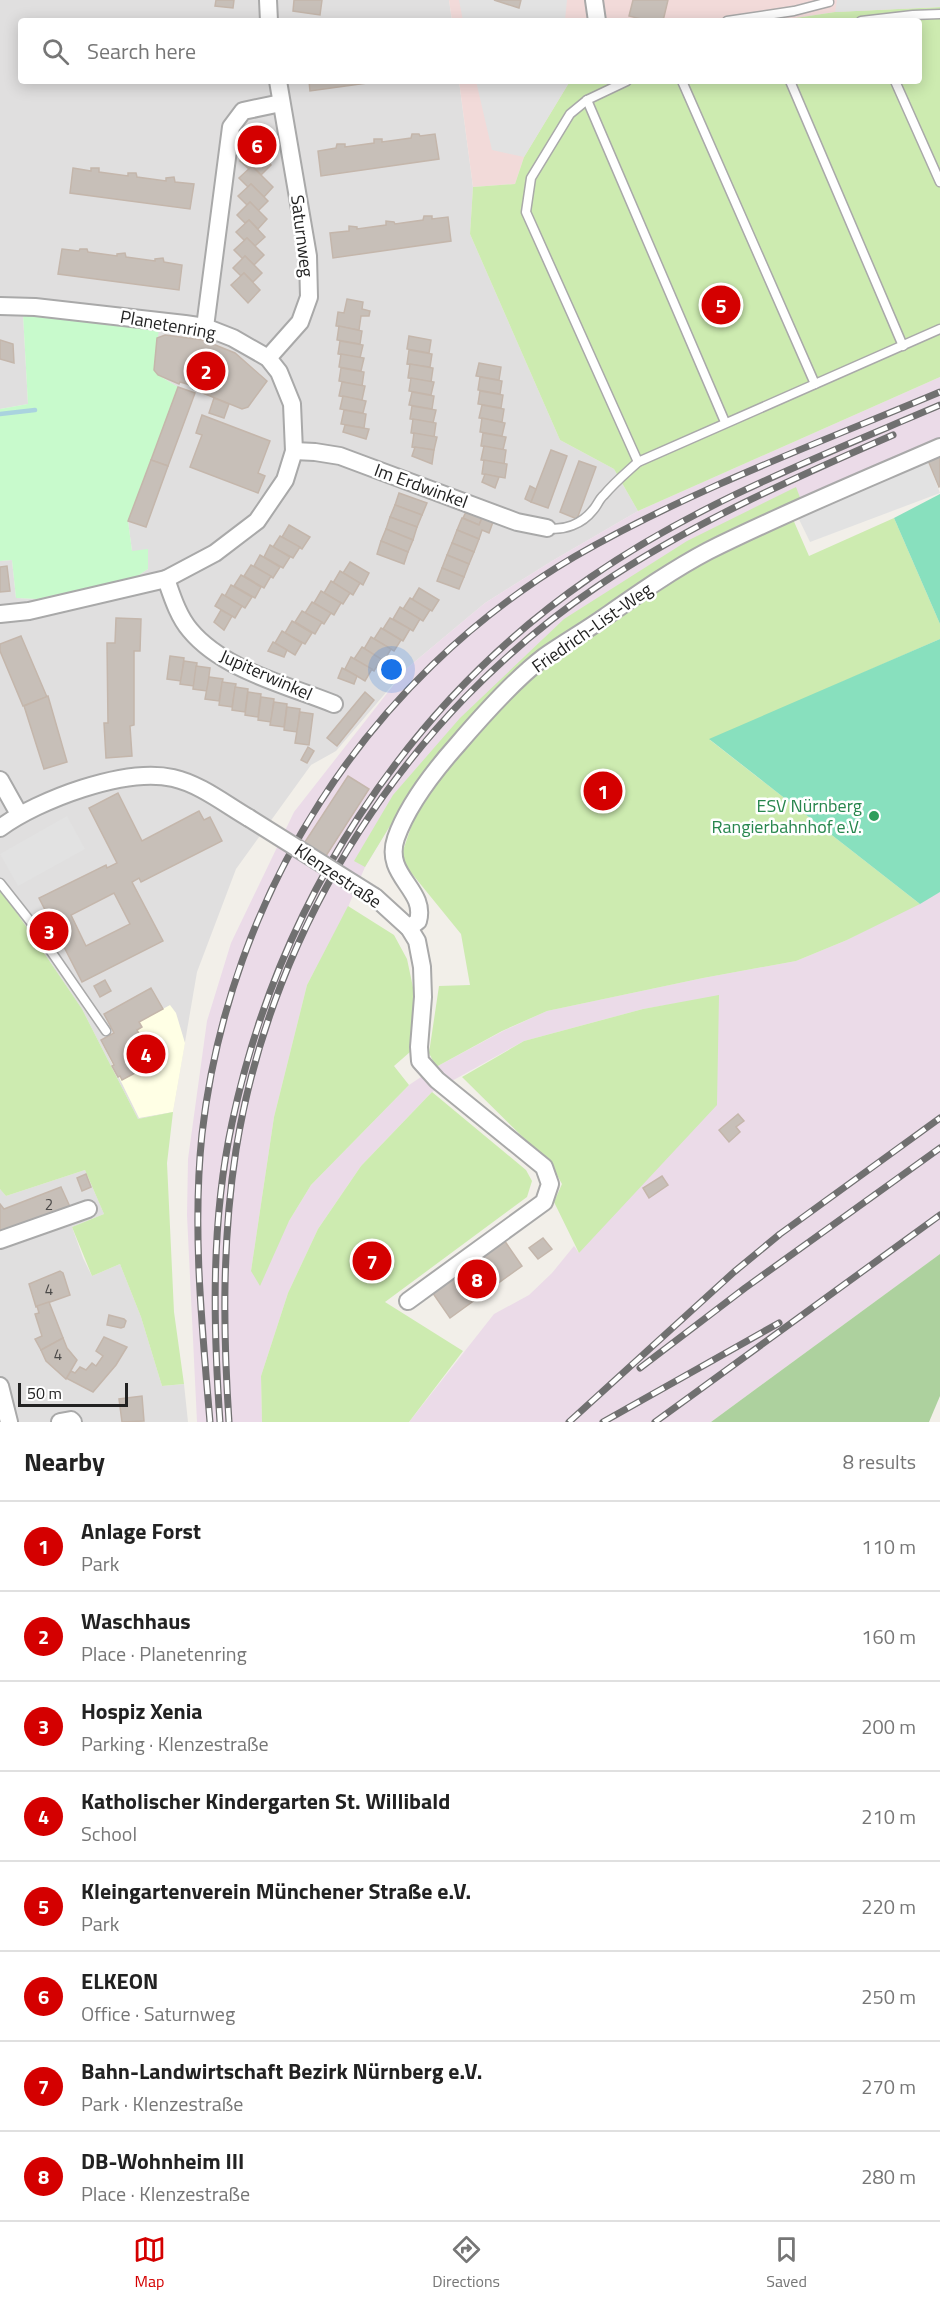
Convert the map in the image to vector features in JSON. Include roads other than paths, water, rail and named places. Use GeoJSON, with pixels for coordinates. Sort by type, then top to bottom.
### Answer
{"type":"FeatureCollection","features":[{"type":"Feature","properties":{"kind":"street"},"geometry":{"type":"LineString","coordinates":[[268,0],[269,18]]}},
{"type":"Feature","properties":{"kind":"street"},"geometry":{"type":"LineString","coordinates":[[594,0],[597,18]]}},
{"type":"Feature","properties":{"kind":"street","name":"Saturnweg"},"geometry":{"type":"LineString","coordinates":[[268,358],[300,322],[309,297],[308,256],[278,84]]}},
{"type":"Feature","properties":{"kind":"street"},"geometry":{"type":"LineString","coordinates":[[205,327],[231,127],[243,111],[281,103]]}},
{"type":"Feature","properties":{"kind":"street","name":"Planetenring"},"geometry":{"type":"LineString","coordinates":[[0,306],[150,319],[205,327],[233,338],[268,358],[279,372],[292,404],[294,451],[285,480],[256,521],[214,553],[166,579],[49,607],[0,614]]}},
{"type":"Feature","properties":{"kind":"street","name":"Friedrich-List-Weg"},"geometry":{"type":"LineString","coordinates":[[409,928],[418,921],[420,914],[418,905],[394,865],[392,853],[404,820],[420,793],[457,745],[504,694],[543,658],[706,552],[940,447]]}},
{"type":"Feature","properties":{"kind":"street","name":"Im Erdwinkel"},"geometry":{"type":"LineString","coordinates":[[294,451],[340,456],[517,522],[547,528]]}},
{"type":"Feature","properties":{"kind":"street","name":"Jupiterwinkel"},"geometry":{"type":"LineString","coordinates":[[166,579],[188,627],[206,647],[237,666],[334,704]]}},
{"type":"Feature","properties":{"kind":"street","name":"Klenzestraße"},"geometry":{"type":"LineString","coordinates":[[0,828],[19,814],[69,793],[144,776],[171,777],[187,782],[249,818],[375,897],[409,928],[417,941],[422,967],[420,1061],[437,1080],[544,1167],[550,1184],[544,1202],[408,1301]]}},
{"type":"Feature","properties":{"kind":"street"},"geometry":{"type":"LineString","coordinates":[[0,780],[19,814]]}},
{"type":"Feature","properties":{"kind":"street"},"geometry":{"type":"LineString","coordinates":[[0,1240],[88,1209]]}},
{"type":"Feature","properties":{"kind":"street"},"geometry":{"type":"LineString","coordinates":[[0,1386],[9,1422]]}},
{"type":"Feature","properties":{"kind":"street"},"geometry":{"type":"LineString","coordinates":[[60,1422],[71,1420],[73,1422]]}},
{"type":"Feature","properties":{"kind":"lane"},"geometry":{"type":"LineString","coordinates":[[748,18],[794,11],[829,2]]}},
{"type":"Feature","properties":{"kind":"lane"},"geometry":{"type":"LineString","coordinates":[[898,18],[940,14]]}},
{"type":"Feature","properties":{"kind":"lane"},"geometry":{"type":"LineString","coordinates":[[621,84],[587,100],[570,114],[531,178],[526,213],[638,462]]}},
{"type":"Feature","properties":{"kind":"lane"},"geometry":{"type":"LineString","coordinates":[[683,84],[815,384]]}},
{"type":"Feature","properties":{"kind":"lane"},"geometry":{"type":"LineString","coordinates":[[791,84],[903,346]]}},
{"type":"Feature","properties":{"kind":"lane"},"geometry":{"type":"LineString","coordinates":[[896,84],[940,182]]}},
{"type":"Feature","properties":{"kind":"lane"},"geometry":{"type":"LineString","coordinates":[[587,100],[725,422]]}},
{"type":"Feature","properties":{"kind":"lane"},"geometry":{"type":"LineString","coordinates":[[547,528],[573,526],[585,519],[594,510],[601,497],[638,462],[940,329]]}},
{"type":"Feature","properties":{"kind":"lane"},"geometry":{"type":"LineString","coordinates":[[0,883],[42,938],[106,1031]]}},
{"type":"Feature","properties":{"kind":"waterway"},"geometry":{"type":"LineString","coordinates":[[0,414],[35,410]]}},
{"type":"Feature","properties":{"kind":"railway"},"geometry":{"type":"LineString","coordinates":[[210,1422],[199,1278],[198,1206],[202,1134],[217,1046],[242,960],[277,879],[320,802],[372,730],[432,665],[500,607],[574,557],[617,533],[708,489],[940,392]]}},
{"type":"Feature","properties":{"kind":"railway"},"geometry":{"type":"LineString","coordinates":[[220,1422],[215,1309],[217,1234],[220,1197],[232,1123],[253,1042],[281,963],[317,887],[359,816],[408,748],[463,685],[524,628],[591,577],[674,526],[761,482],[940,405]]}},
{"type":"Feature","properties":{"kind":"railway"},"geometry":{"type":"LineString","coordinates":[[229,1422],[225,1320],[228,1218],[236,1150],[254,1066],[281,984],[317,906],[360,831],[410,761],[467,696],[530,637],[598,586],[669,542],[742,504],[893,435]]}},
{"type":"Feature","properties":{"kind":"railway"},"geometry":{"type":"LineString","coordinates":[[569,1422],[734,1272],[780,1234],[940,1118]]}},
{"type":"Feature","properties":{"kind":"railway"},"geometry":{"type":"LineString","coordinates":[[640,1368],[745,1288],[940,1148]]}},
{"type":"Feature","properties":{"kind":"railway"},"geometry":{"type":"LineString","coordinates":[[655,1422],[940,1215]]}},
{"type":"Feature","properties":{"kind":"railway"},"geometry":{"type":"LineString","coordinates":[[603,1422],[779,1323]]}},
{"type":"Feature","properties":{"kind":"place","name":"ELKEON"},"geometry":{"type":"Point","coordinates":[257,145]}},
{"type":"Feature","properties":{"kind":"place","name":"Kleingartenverein Münchener Straße e.V."},"geometry":{"type":"Point","coordinates":[721,305]}},
{"type":"Feature","properties":{"kind":"place","name":"Waschhaus"},"geometry":{"type":"Point","coordinates":[206,371]}},
{"type":"Feature","properties":{"kind":"place","name":"Anlage Forst"},"geometry":{"type":"Point","coordinates":[603,791]}},
{"type":"Feature","properties":{"kind":"place","name":"ESV Nürnberg Rangierbahnhof e.V."},"geometry":{"type":"Point","coordinates":[874,816]}},
{"type":"Feature","properties":{"kind":"place","name":"Hospiz Xenia"},"geometry":{"type":"Point","coordinates":[49,931]}},
{"type":"Feature","properties":{"kind":"place","name":"Katholischer Kindergarten St. Willibald"},"geometry":{"type":"Point","coordinates":[146,1054]}},
{"type":"Feature","properties":{"kind":"place","name":"Bahn-Landwirtschaft Bezirk Nürnberg e.V."},"geometry":{"type":"Point","coordinates":[372,1261]}},
{"type":"Feature","properties":{"kind":"place","name":"DB-Wohnheim III"},"geometry":{"type":"Point","coordinates":[477,1279]}}]}
